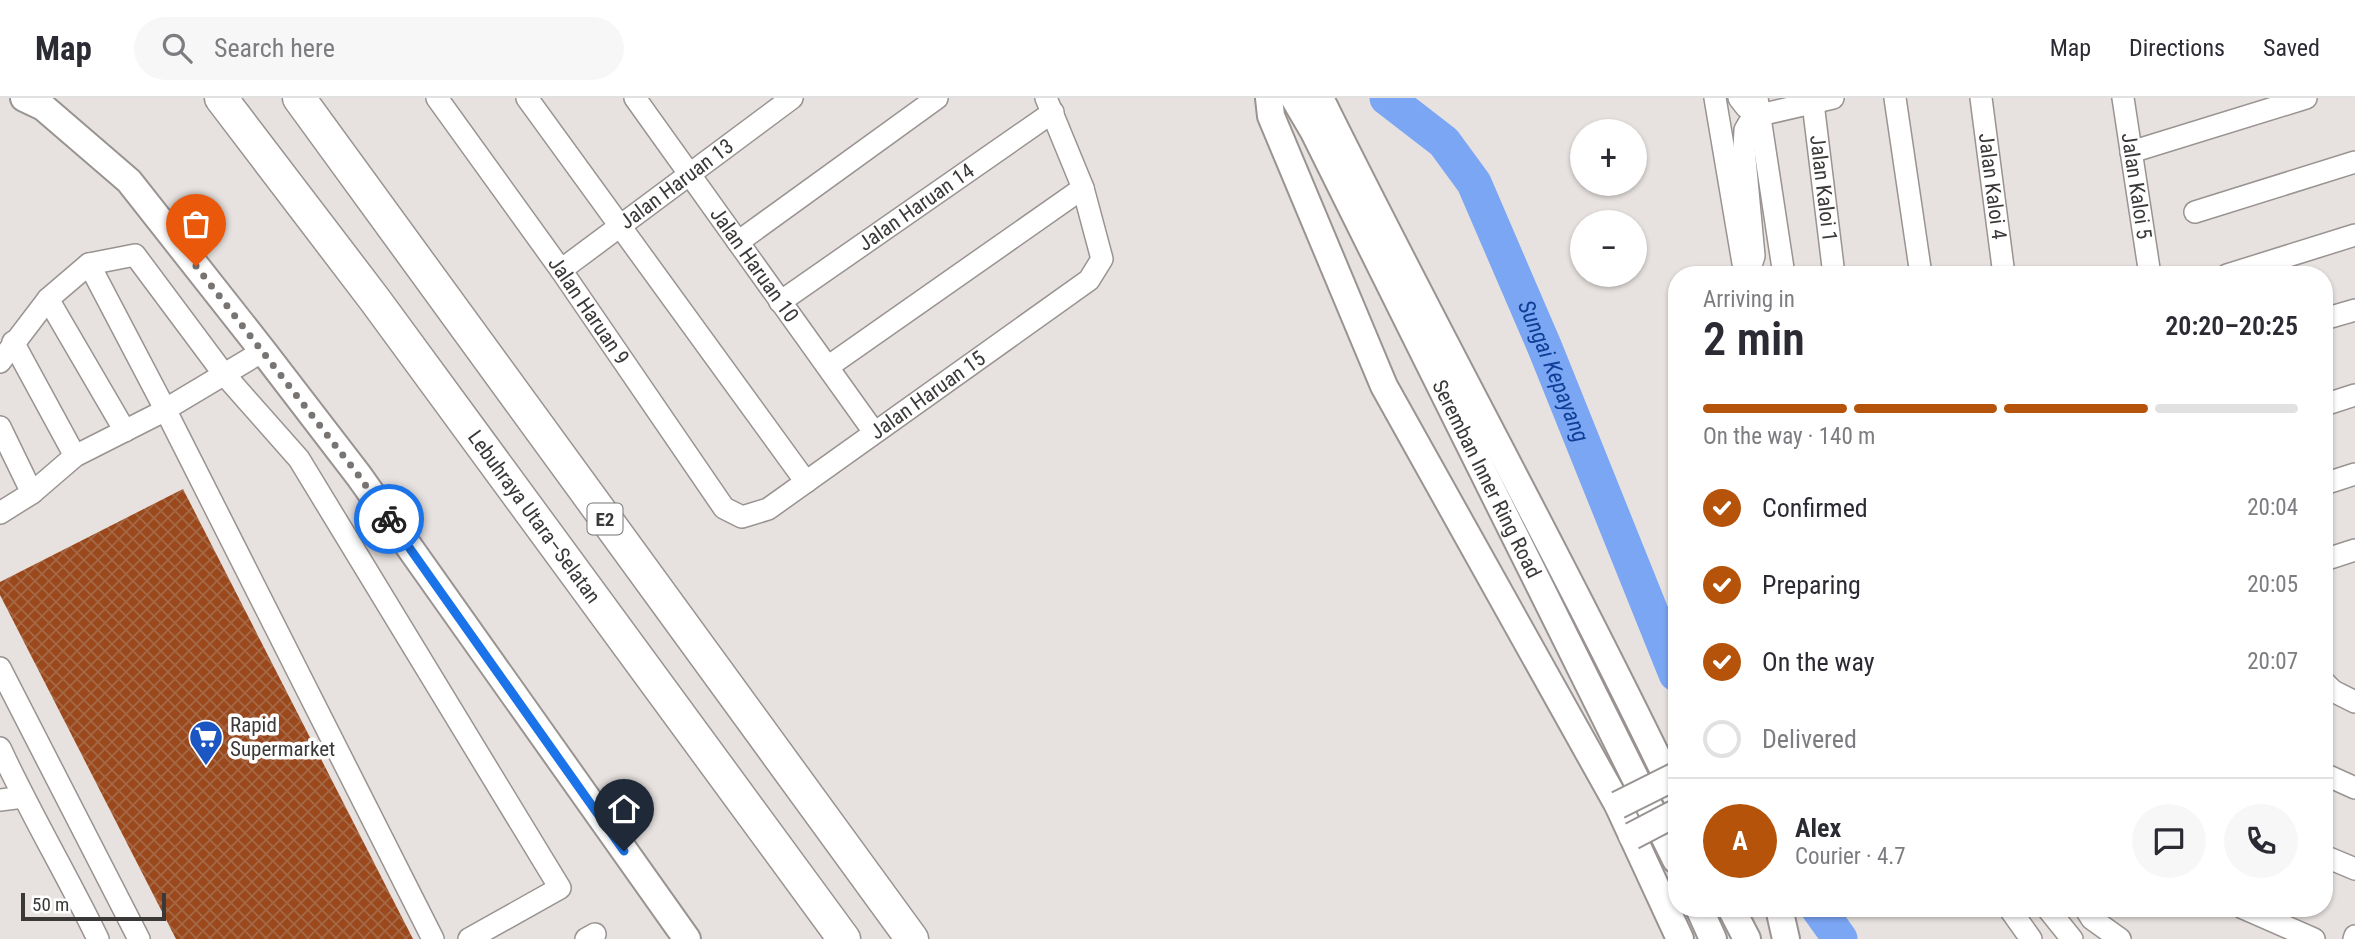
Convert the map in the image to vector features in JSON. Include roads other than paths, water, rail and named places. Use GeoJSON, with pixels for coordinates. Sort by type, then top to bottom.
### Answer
{"type":"FeatureCollection","features":[{"type":"Feature","properties":{"kind":"highway","name":"Lebuhraya Utara–Selatan"},"geometry":{"type":"LineString","coordinates":[[221,98],[375,300],[844,939]]}},
{"type":"Feature","properties":{"kind":"highway","name":"E2"},"geometry":{"type":"LineString","coordinates":[[299,98],[912,939]]}},
{"type":"Feature","properties":{"kind":"main road"},"geometry":{"type":"LineString","coordinates":[[24,98],[44,107],[129,181],[359,476],[687,939]]}},
{"type":"Feature","properties":{"kind":"main road"},"geometry":{"type":"LineString","coordinates":[[1269,98],[1271,116],[1384,386],[1618,805],[1668,912]]}},
{"type":"Feature","properties":{"kind":"main road","name":"Seremban Inner Ring Road"},"geometry":{"type":"LineString","coordinates":[[1294,98],[1324,130],[1456,367],[1629,697],[1668,779]]}},
{"type":"Feature","properties":{"kind":"main road","name":"Seremban Inner Ring Road"},"geometry":{"type":"LineString","coordinates":[[1320,98],[1324,130],[1668,843]]}},
{"type":"Feature","properties":{"kind":"main road"},"geometry":{"type":"LineString","coordinates":[[1618,805],[1668,780]]}},
{"type":"Feature","properties":{"kind":"main road"},"geometry":{"type":"LineString","coordinates":[[1632,836],[1668,817]]}},
{"type":"Feature","properties":{"kind":"main road"},"geometry":{"type":"LineString","coordinates":[[1671,917],[1681,939]]}},
{"type":"Feature","properties":{"kind":"main road"},"geometry":{"type":"LineString","coordinates":[[1703,917],[1713,939]]}},
{"type":"Feature","properties":{"kind":"main road"},"geometry":{"type":"LineString","coordinates":[[1736,917],[1747,939]]}},
{"type":"Feature","properties":{"kind":"main road"},"geometry":{"type":"LineString","coordinates":[[1781,917],[1786,939]]}},
{"type":"Feature","properties":{"kind":"street","name":"Jalan Haruan 9"},"geometry":{"type":"LineString","coordinates":[[437,98],[561,270],[724,508],[742,517]]}},
{"type":"Feature","properties":{"kind":"street"},"geometry":{"type":"LineString","coordinates":[[527,98],[806,482]]}},
{"type":"Feature","properties":{"kind":"street","name":"Jalan Haruan 13"},"geometry":{"type":"LineString","coordinates":[[561,270],[792,98]]}},
{"type":"Feature","properties":{"kind":"street"},"geometry":{"type":"LineString","coordinates":[[738,243],[937,98]]}},
{"type":"Feature","properties":{"kind":"street"},"geometry":{"type":"LineString","coordinates":[[1715,98],[1744,266]]}},
{"type":"Feature","properties":{"kind":"street"},"geometry":{"type":"LineString","coordinates":[[1739,98],[1746,107],[1823,100]]}},
{"type":"Feature","properties":{"kind":"street"},"geometry":{"type":"LineString","coordinates":[[1895,98],[1920,266]]}},
{"type":"Feature","properties":{"kind":"street","name":"Jalan Kaloi 4"},"geometry":{"type":"LineString","coordinates":[[1981,98],[2003,266]]}},
{"type":"Feature","properties":{"kind":"street","name":"Jalan Kaloi 5"},"geometry":{"type":"LineString","coordinates":[[2123,98],[2149,266]]}},
{"type":"Feature","properties":{"kind":"street"},"geometry":{"type":"LineString","coordinates":[[2132,152],[2306,98]]}},
{"type":"Feature","properties":{"kind":"street","name":"Jalan Kaloi 1"},"geometry":{"type":"LineString","coordinates":[[1823,100],[1833,266]]}},
{"type":"Feature","properties":{"kind":"street","name":"Jalan Haruan 10"},"geometry":{"type":"LineString","coordinates":[[644,101],[689,175],[874,432]]}},
{"type":"Feature","properties":{"kind":"street"},"geometry":{"type":"LineString","coordinates":[[829,366],[1083,188],[1049,105]]}},
{"type":"Feature","properties":{"kind":"street","name":"Jalan Haruan 14"},"geometry":{"type":"LineString","coordinates":[[780,302],[1049,105]]}},
{"type":"Feature","properties":{"kind":"street"},"geometry":{"type":"LineString","coordinates":[[1750,266],[1754,256],[1744,137],[1758,107]]}},
{"type":"Feature","properties":{"kind":"street"},"geometry":{"type":"LineString","coordinates":[[1758,107],[1783,266]]}},
{"type":"Feature","properties":{"kind":"street"},"geometry":{"type":"LineString","coordinates":[[2194,212],[2355,162]]}},
{"type":"Feature","properties":{"kind":"street","name":"Jalan Haruan 15"},"geometry":{"type":"LineString","coordinates":[[742,517],[768,509],[1089,280],[1102,259],[1083,188]]}},
{"type":"Feature","properties":{"kind":"street"},"geometry":{"type":"LineString","coordinates":[[2256,266],[2355,235]]}},
{"type":"Feature","properties":{"kind":"street"},"geometry":{"type":"LineString","coordinates":[[0,362],[48,299],[89,264],[135,256],[223,373],[299,459],[560,888],[469,939]]}},
{"type":"Feature","properties":{"kind":"street"},"geometry":{"type":"LineString","coordinates":[[89,264],[433,939]]}},
{"type":"Feature","properties":{"kind":"street"},"geometry":{"type":"LineString","coordinates":[[48,299],[125,431]]}},
{"type":"Feature","properties":{"kind":"street"},"geometry":{"type":"LineString","coordinates":[[2333,316],[2355,310]]}},
{"type":"Feature","properties":{"kind":"street"},"geometry":{"type":"LineString","coordinates":[[13,342],[75,456]]}},
{"type":"Feature","properties":{"kind":"street"},"geometry":{"type":"LineString","coordinates":[[0,513],[32,493],[75,456],[165,409],[263,351]]}},
{"type":"Feature","properties":{"kind":"street"},"geometry":{"type":"LineString","coordinates":[[2333,402],[2355,395]]}},
{"type":"Feature","properties":{"kind":"street"},"geometry":{"type":"LineString","coordinates":[[0,427],[32,493]]}},
{"type":"Feature","properties":{"kind":"street"},"geometry":{"type":"LineString","coordinates":[[2333,481],[2355,474]]}},
{"type":"Feature","properties":{"kind":"street"},"geometry":{"type":"LineString","coordinates":[[2333,557],[2355,550]]}},
{"type":"Feature","properties":{"kind":"street"},"geometry":{"type":"LineString","coordinates":[[0,668],[139,939]]}},
{"type":"Feature","properties":{"kind":"street"},"geometry":{"type":"LineString","coordinates":[[2333,695],[2355,702]]}},
{"type":"Feature","properties":{"kind":"street"},"geometry":{"type":"LineString","coordinates":[[0,748],[98,939]]}},
{"type":"Feature","properties":{"kind":"street"},"geometry":{"type":"LineString","coordinates":[[2333,778],[2355,788]]}},
{"type":"Feature","properties":{"kind":"street"},"geometry":{"type":"LineString","coordinates":[[0,800],[23,797]]}},
{"type":"Feature","properties":{"kind":"street"},"geometry":{"type":"LineString","coordinates":[[2333,860],[2355,869]]}},
{"type":"Feature","properties":{"kind":"street"},"geometry":{"type":"LineString","coordinates":[[2015,917],[2031,939]]}},
{"type":"Feature","properties":{"kind":"street"},"geometry":{"type":"LineString","coordinates":[[2054,917],[2072,939]]}},
{"type":"Feature","properties":{"kind":"street"},"geometry":{"type":"LineString","coordinates":[[2091,917],[2120,939]]}},
{"type":"Feature","properties":{"kind":"street"},"geometry":{"type":"LineString","coordinates":[[2264,917],[2314,939]]}},
{"type":"Feature","properties":{"kind":"waterway","name":"Sungai Kepayang"},"geometry":{"type":"LineString","coordinates":[[1387,98],[1444,142],[1474,183],[1545,348],[1668,654]]}},
{"type":"Feature","properties":{"kind":"waterway","name":"Sungai Kepayang"},"geometry":{"type":"LineString","coordinates":[[1824,917],[1840,939]]}},
{"type":"Feature","properties":{"kind":"place","name":"Rapid Supermarket"},"geometry":{"type":"Point","coordinates":[206,767]}}]}
